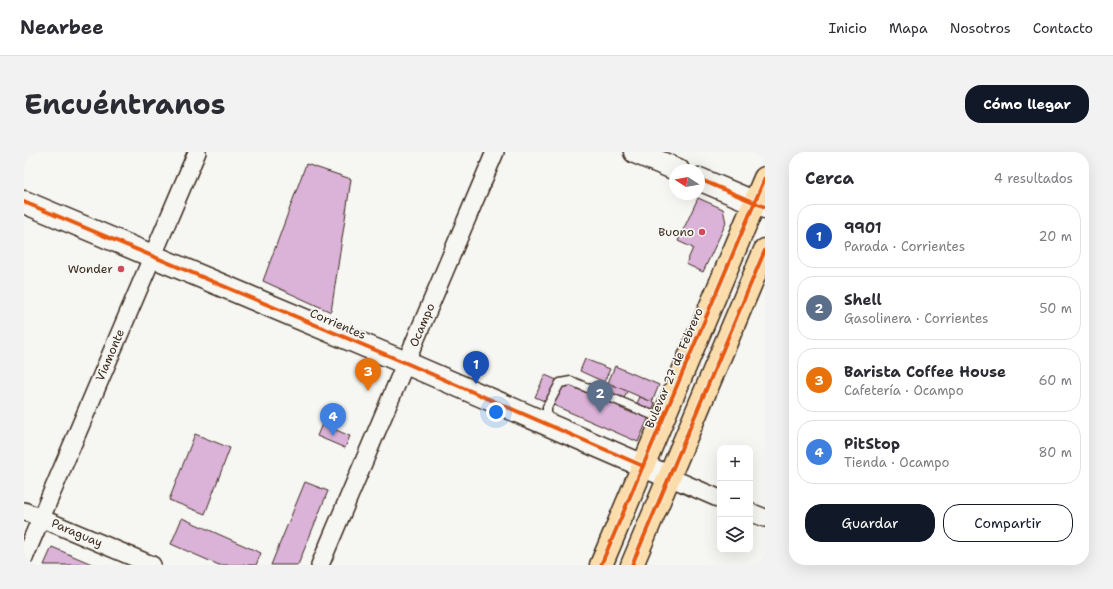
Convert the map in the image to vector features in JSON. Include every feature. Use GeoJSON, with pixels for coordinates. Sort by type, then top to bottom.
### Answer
{"type":"FeatureCollection","features":[{"type":"Feature","properties":{"kind":"main road"},"geometry":{"type":"LineString","coordinates":[[636,152],[669,166]]}},
{"type":"Feature","properties":{"kind":"main road","name":"Bulevar 27 de Febrero"},"geometry":{"type":"LineString","coordinates":[[601,565],[663,419],[760,205],[765,178]]}},
{"type":"Feature","properties":{"kind":"main road"},"geometry":{"type":"LineString","coordinates":[[705,182],[760,205]]}},
{"type":"Feature","properties":{"kind":"main road","name":"Corrientes"},"geometry":{"type":"LineString","coordinates":[[24,202],[406,363],[669,477]]}},
{"type":"Feature","properties":{"kind":"main road"},"geometry":{"type":"LineString","coordinates":[[632,565],[765,250]]}},
{"type":"Feature","properties":{"kind":"street","name":"Viamonte"},"geometry":{"type":"LineString","coordinates":[[24,558],[197,152]]}},
{"type":"Feature","properties":{"kind":"street","name":"Ocampo"},"geometry":{"type":"LineString","coordinates":[[320,565],[495,152]]}},
{"type":"Feature","properties":{"kind":"street","name":"Corrientes"},"geometry":{"type":"LineString","coordinates":[[669,477],[717,498]]}},
{"type":"Feature","properties":{"kind":"street","name":"Paraguay"},"geometry":{"type":"LineString","coordinates":[[24,511],[152,565]]}},
{"type":"Feature","properties":{"kind":"street"},"geometry":{"type":"LineString","coordinates":[[753,513],[765,518]]}},
{"type":"Feature","properties":{"kind":"lane"},"geometry":{"type":"LineString","coordinates":[[547,425],[547,408],[560,383],[571,381],[663,419]]}},
{"type":"Feature","properties":{"kind":"building"},"geometry":{"type":"Polygon","coordinates":[[[306,164],[351,179],[331,312],[263,281],[306,164]]]}},
{"type":"Feature","properties":{"kind":"building","name":"Buono"},"geometry":{"type":"Polygon","coordinates":[[[697,200],[703,200],[723,209],[726,223],[703,272],[686,264],[693,248],[678,241],[697,200]]]}},
{"type":"Feature","properties":{"kind":"building"},"geometry":{"type":"Polygon","coordinates":[[[585,359],[610,369],[604,382],[580,371],[585,359]]]}},
{"type":"Feature","properties":{"kind":"building"},"geometry":{"type":"Polygon","coordinates":[[[615,366],[659,385],[652,402],[608,383],[615,366]]]}},
{"type":"Feature","properties":{"kind":"building"},"geometry":{"type":"Polygon","coordinates":[[[545,375],[606,401],[613,385],[627,391],[620,408],[632,413],[640,397],[655,403],[638,442],[535,397],[545,375]]]}},
{"type":"Feature","properties":{"kind":"building"},"geometry":{"type":"Polygon","coordinates":[[[322,424],[350,436],[345,448],[317,436],[322,424]]]}},
{"type":"Feature","properties":{"kind":"building"},"geometry":{"type":"Polygon","coordinates":[[[195,434],[230,448],[205,514],[169,500],[195,434]]]}},
{"type":"Feature","properties":{"kind":"building"},"geometry":{"type":"Polygon","coordinates":[[[305,482],[328,491],[298,565],[271,565],[305,482]]]}},
{"type":"Feature","properties":{"kind":"building"},"geometry":{"type":"Polygon","coordinates":[[[182,518],[261,553],[256,565],[219,565],[171,544],[182,518]]]}},
{"type":"Feature","properties":{"kind":"building"},"geometry":{"type":"Polygon","coordinates":[[[52,547],[94,565],[44,565],[52,547]]]}},
{"type":"Feature","properties":{"kind":"cycle path"},"geometry":{"type":"LineString","coordinates":[[601,565],[765,178]]}},
{"type":"Feature","properties":{"kind":"cycle path"},"geometry":{"type":"LineString","coordinates":[[705,182],[765,207]]}},
{"type":"Feature","properties":{"kind":"cycle path"},"geometry":{"type":"LineString","coordinates":[[24,202],[406,363],[643,466]]}},
{"type":"Feature","properties":{"kind":"cycle path"},"geometry":{"type":"LineString","coordinates":[[632,565],[765,250]]}},
{"type":"Feature","properties":{"kind":"place","name":"Buono"},"geometry":{"type":"Point","coordinates":[702,232]}},
{"type":"Feature","properties":{"kind":"place","name":"Wonder"},"geometry":{"type":"Point","coordinates":[121,269]}},
{"type":"Feature","properties":{"kind":"place","name":"9901"},"geometry":{"type":"Point","coordinates":[476,384]}},
{"type":"Feature","properties":{"kind":"place","name":"Barista Coffee House"},"geometry":{"type":"Point","coordinates":[368,391]}},
{"type":"Feature","properties":{"kind":"place","name":"Shell"},"geometry":{"type":"Point","coordinates":[600,413]}},
{"type":"Feature","properties":{"kind":"place","name":"PitStop"},"geometry":{"type":"Point","coordinates":[333,436]}}]}
